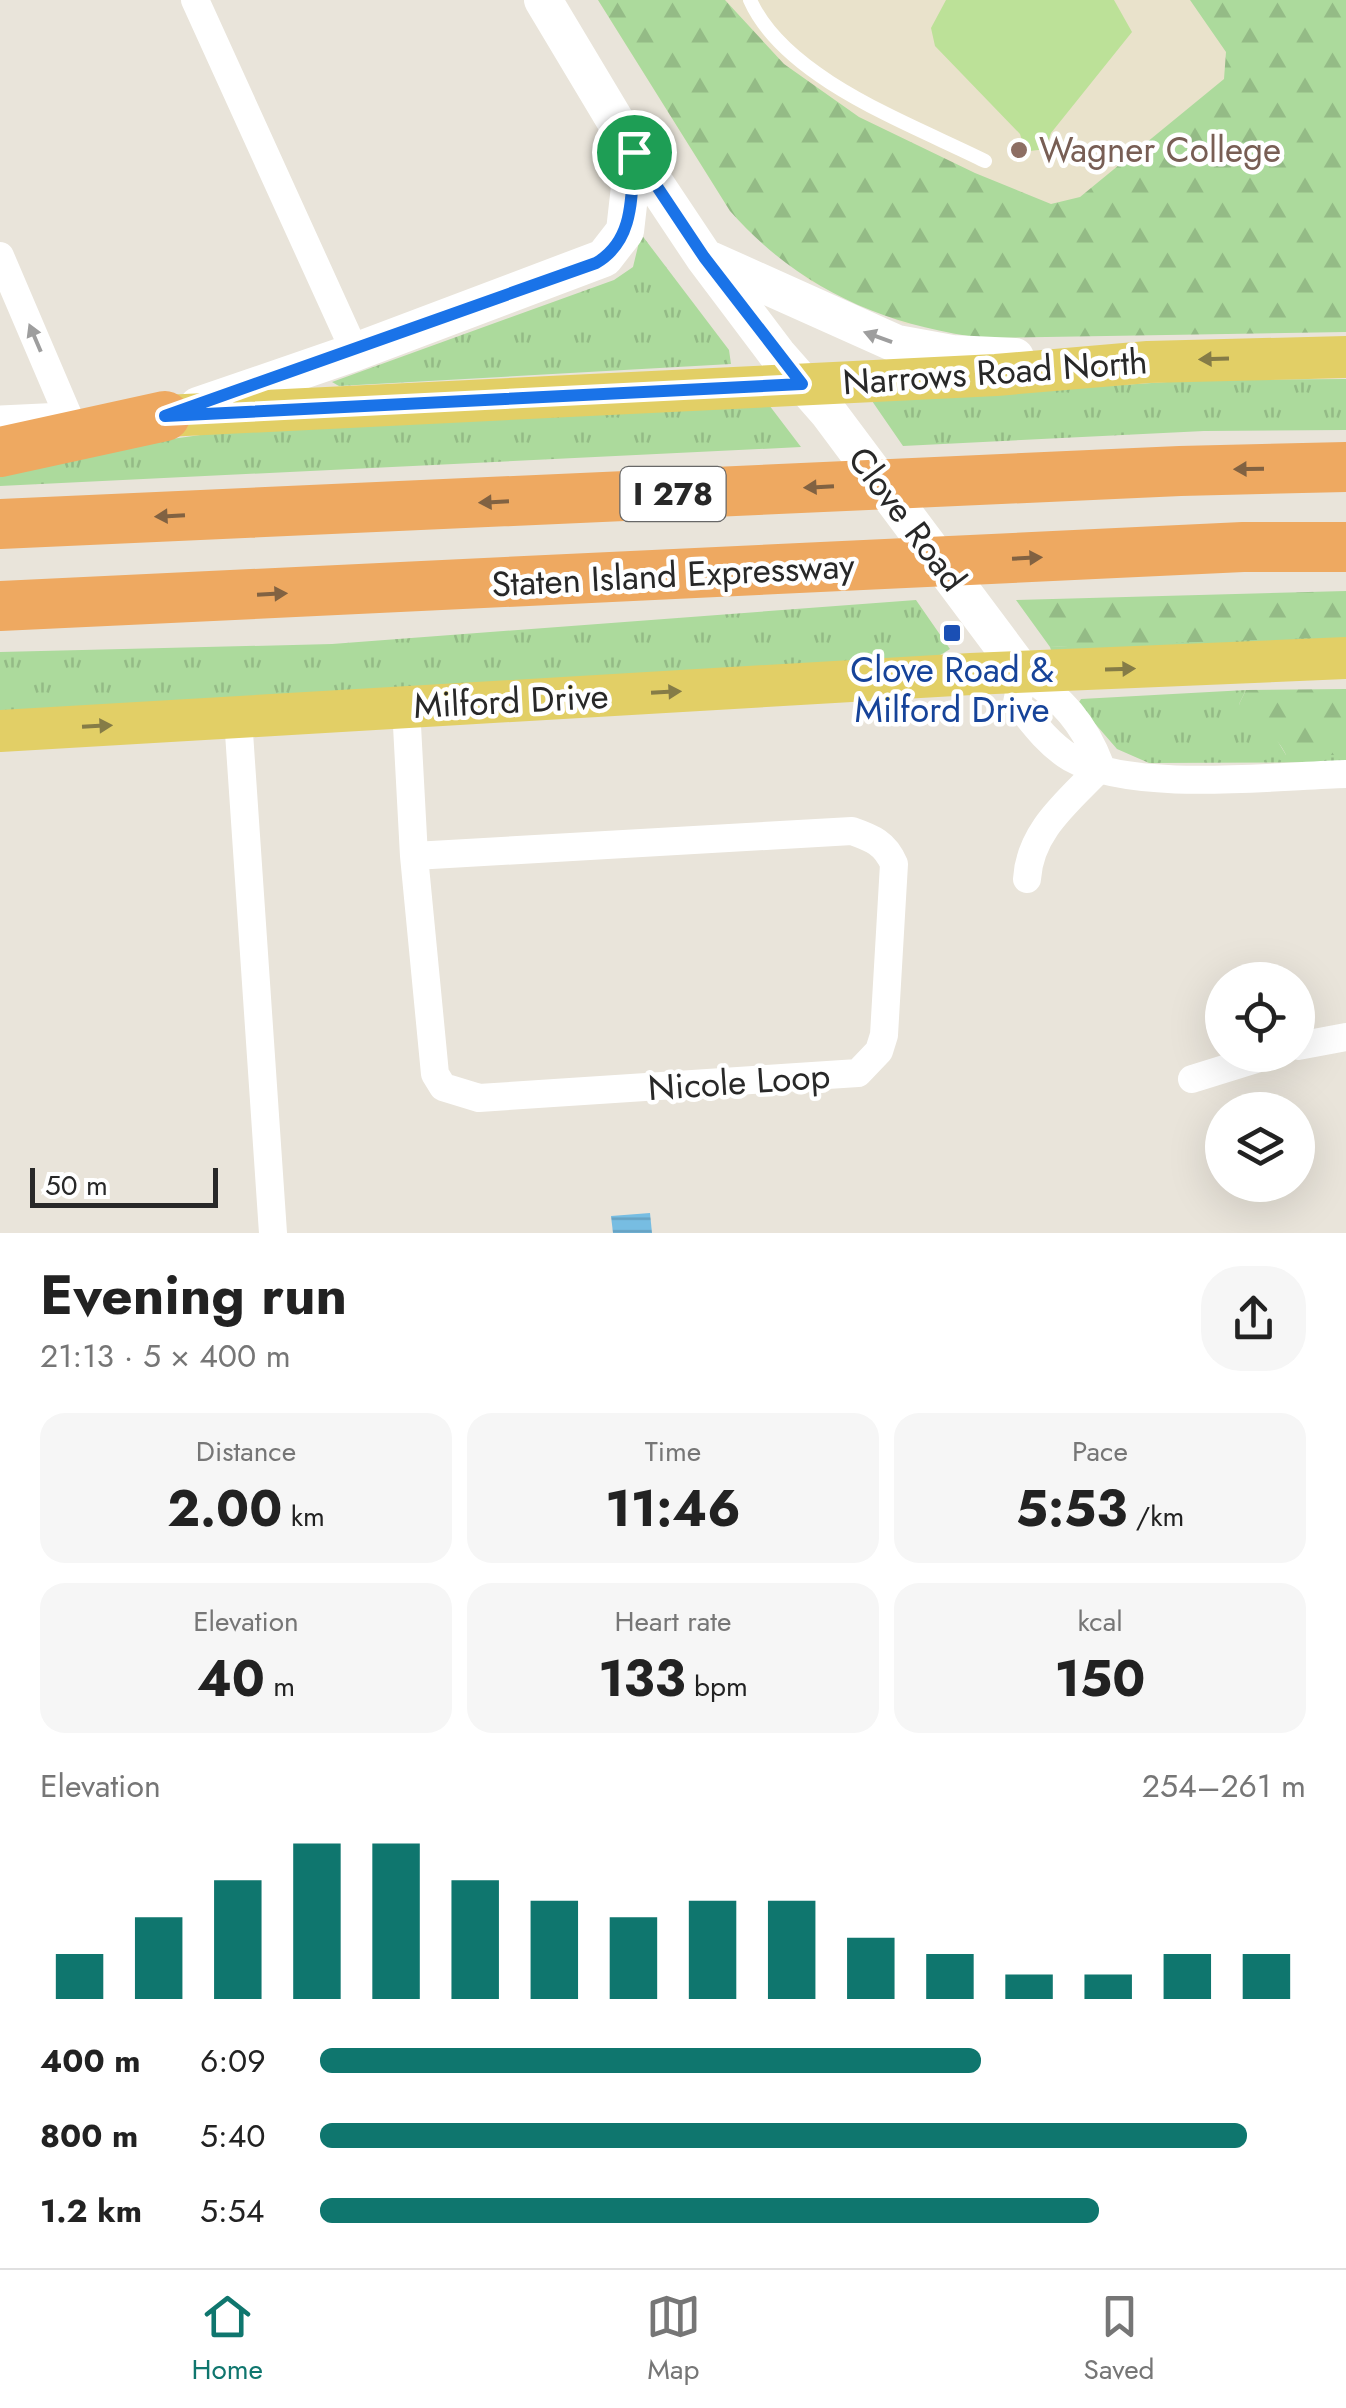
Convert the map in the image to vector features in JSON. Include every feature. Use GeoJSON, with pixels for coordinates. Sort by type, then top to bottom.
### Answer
{"type":"FeatureCollection","features":[{"type":"Feature","properties":{"kind":"highway"},"geometry":{"type":"LineString","coordinates":[[0,452],[165,416]]}},
{"type":"Feature","properties":{"kind":"highway","name":"I 278"},"geometry":{"type":"LineString","coordinates":[[0,524],[1195,470],[1346,467]]}},
{"type":"Feature","properties":{"kind":"highway","name":"Staten Island Expressway"},"geometry":{"type":"LineString","coordinates":[[0,606],[1242,547],[1346,547]]}},
{"type":"Feature","properties":{"kind":"main road","name":"Clove Road"},"geometry":{"type":"LineString","coordinates":[[543,0],[634,152],[704,257],[1023,673]]}},
{"type":"Feature","properties":{"kind":"main road"},"geometry":{"type":"LineString","coordinates":[[165,416],[355,352],[604,258],[625,231],[634,152]]}},
{"type":"Feature","properties":{"kind":"main road"},"geometry":{"type":"LineString","coordinates":[[704,257],[862,331],[913,348],[975,356],[1148,362]]}},
{"type":"Feature","properties":{"kind":"main road","name":"Narrows Road North"},"geometry":{"type":"LineString","coordinates":[[165,416],[815,398],[1148,362],[1346,357]]}},
{"type":"Feature","properties":{"kind":"main road"},"geometry":{"type":"LineString","coordinates":[[1023,673],[1346,658]]}},
{"type":"Feature","properties":{"kind":"main road","name":"Milford Drive"},"geometry":{"type":"LineString","coordinates":[[0,732],[1023,673]]}},
{"type":"Feature","properties":{"kind":"street"},"geometry":{"type":"LineString","coordinates":[[194,0],[355,352]]}},
{"type":"Feature","properties":{"kind":"street"},"geometry":{"type":"LineString","coordinates":[[0,256],[70,420]]}},
{"type":"Feature","properties":{"kind":"street"},"geometry":{"type":"LineString","coordinates":[[0,423],[165,416]]}},
{"type":"Feature","properties":{"kind":"street"},"geometry":{"type":"LineString","coordinates":[[1101,768],[1091,742],[1062,698],[1023,673],[1017,703],[1039,731],[1070,758],[1101,768],[1163,778],[1346,774]]}},
{"type":"Feature","properties":{"kind":"street","name":"Nicole Loop"},"geometry":{"type":"LineString","coordinates":[[406,707],[414,856],[430,1053],[443,1087],[460,1096],[845,1076],[867,1068],[879,1051],[884,1035],[894,864],[888,850],[875,839],[852,831],[414,856]]}},
{"type":"Feature","properties":{"kind":"street"},"geometry":{"type":"LineString","coordinates":[[238,718],[273,1233]]}},
{"type":"Feature","properties":{"kind":"street"},"geometry":{"type":"LineString","coordinates":[[1028,879],[1029,853],[1038,836],[1101,768]]}},
{"type":"Feature","properties":{"kind":"street"},"geometry":{"type":"LineString","coordinates":[[1315,1043],[1346,1037]]}},
{"type":"Feature","properties":{"kind":"street"},"geometry":{"type":"LineString","coordinates":[[1192,1079],[1214,1072]]}},
{"type":"Feature","properties":{"kind":"lane"},"geometry":{"type":"LineString","coordinates":[[750,0],[757,16],[800,61],[879,109],[984,160]]}},
{"type":"Feature","properties":{"kind":"shaded area","name":"Wagner College"},"geometry":{"type":"Polygon","coordinates":[[[598,0],[1346,0],[1346,332],[905,324],[810,281],[748,230],[730,211],[598,0]]]}},
{"type":"Feature","properties":{"kind":"green space","name":"Wagner College"},"geometry":{"type":"Polygon","coordinates":[[[598,0],[725,0],[784,64],[859,117],[975,173],[1051,204],[1080,197],[1224,79],[1226,52],[1190,0],[1346,0],[1346,332],[983,338],[910,323],[844,298],[784,262],[730,211],[598,0]]]}},
{"type":"Feature","properties":{"kind":"green space"},"geometry":{"type":"Polygon","coordinates":[[[946,0],[1114,0],[1132,32],[1051,133],[1046,149],[1030,151],[1024,147],[1020,134],[935,46],[931,28],[946,0]]]}},
{"type":"Feature","properties":{"kind":"green space"},"geometry":{"type":"Polygon","coordinates":[[[641,234],[729,350],[731,364],[339,386],[332,382],[614,280],[633,267],[641,234]]]}},
{"type":"Feature","properties":{"kind":"green space"},"geometry":{"type":"Polygon","coordinates":[[[1346,379],[1346,430],[1204,431],[903,446],[872,401],[1198,380],[1346,379]]]}},
{"type":"Feature","properties":{"kind":"green space"},"geometry":{"type":"Polygon","coordinates":[[[766,401],[801,447],[0,486],[0,463],[243,429],[766,401]]]}},
{"type":"Feature","properties":{"kind":"green space"},"geometry":{"type":"Polygon","coordinates":[[[1346,591],[1346,637],[1050,647],[1016,600],[1346,591]]]}},
{"type":"Feature","properties":{"kind":"green space"},"geometry":{"type":"Polygon","coordinates":[[[916,600],[950,649],[934,659],[0,712],[0,652],[332,644],[916,600]]]}},
{"type":"Feature","properties":{"kind":"green space"},"geometry":{"type":"Polygon","coordinates":[[[1231,637],[1346,637],[1346,644],[1052,653],[1050,647],[1231,637]]]}},
{"type":"Feature","properties":{"kind":"green space"},"geometry":{"type":"Polygon","coordinates":[[[1346,689],[1346,755],[1286,755],[1239,704],[1246,690],[1346,689]]]}},
{"type":"Feature","properties":{"kind":"green space"},"geometry":{"type":"Polygon","coordinates":[[[1246,690],[1239,704],[1271,730],[1286,755],[1346,755],[1346,762],[1149,763],[1117,749],[1078,704],[1081,699],[1246,690]]]}},
{"type":"Feature","properties":{"kind":"water"},"geometry":{"type":"Polygon","coordinates":[[[650,1213],[652,1233],[613,1233],[611,1216],[650,1213]]]}},
{"type":"Feature","properties":{"kind":"place","name":"Wagner College"},"geometry":{"type":"Point","coordinates":[1019,150]}},
{"type":"Feature","properties":{"kind":"place","name":"Clove Road & Milford Drive"},"geometry":{"type":"Point","coordinates":[952,633]}},
{"type":"Feature","properties":{"kind":"route"},"geometry":{"type":"LineString","coordinates":[[634,152],[704,257],[802,384],[165,416],[283,378],[596,263],[611,253],[625,231],[634,152]]}}]}
